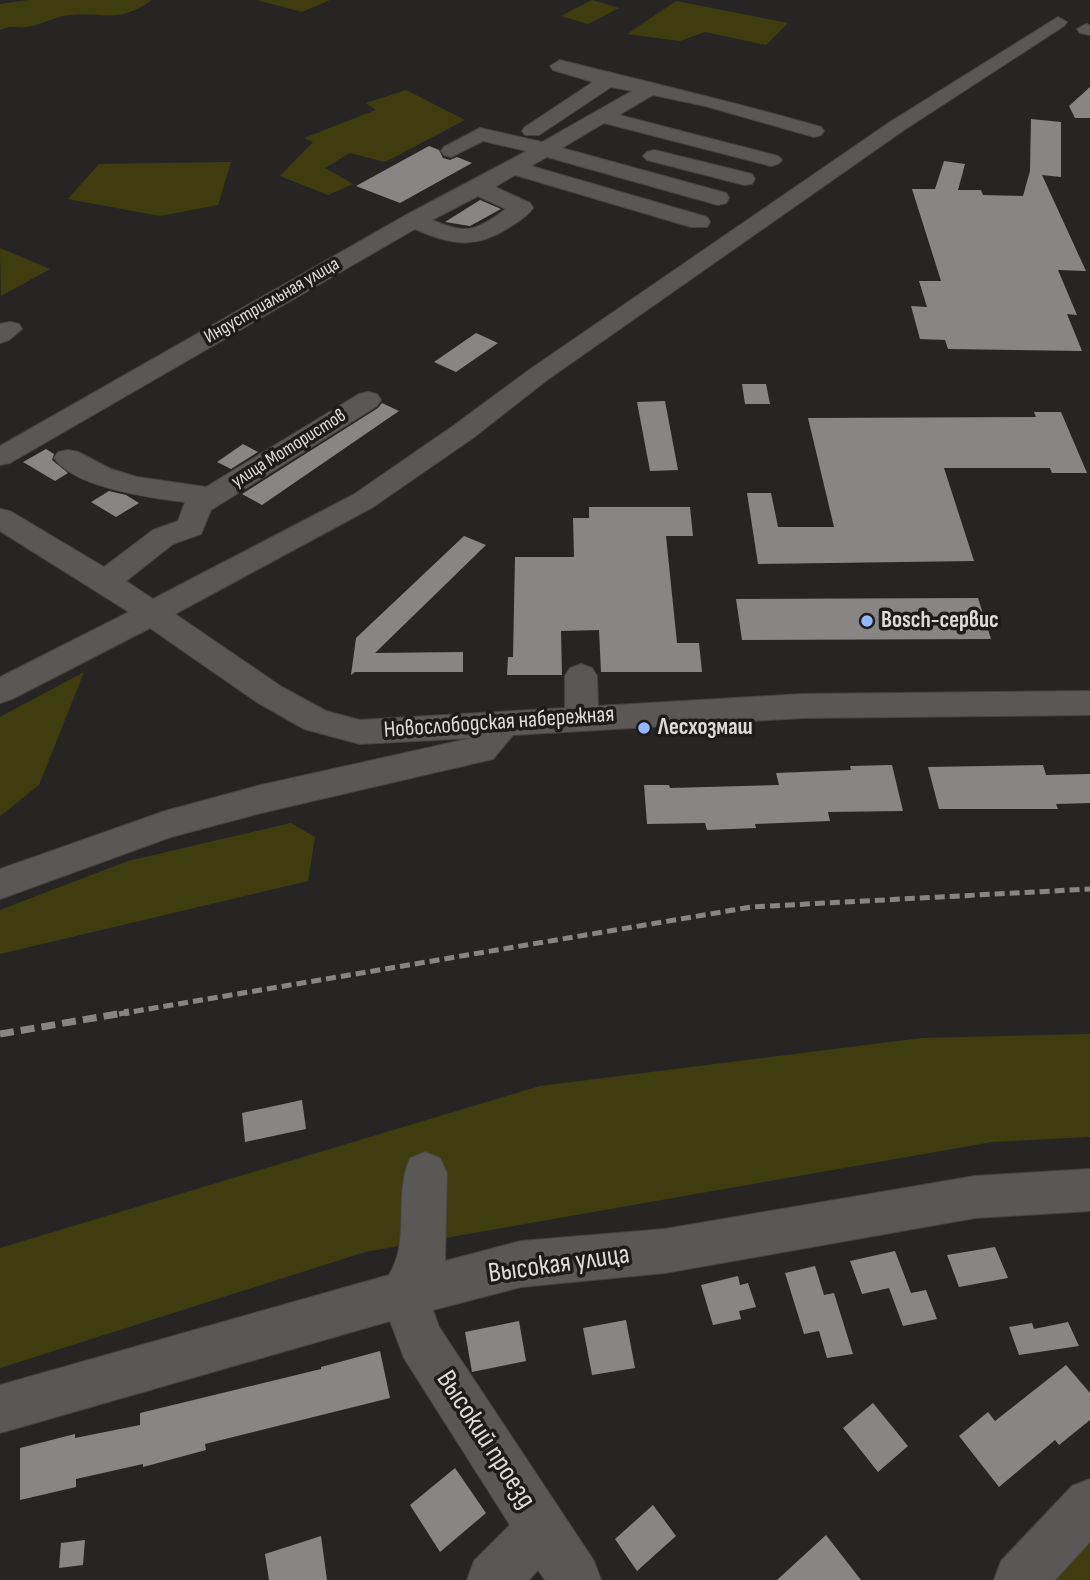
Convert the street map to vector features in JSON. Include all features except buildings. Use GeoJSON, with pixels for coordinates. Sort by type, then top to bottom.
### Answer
{"type":"FeatureCollection","features":[{"type":"Feature","properties":{"kind":"street"},"geometry":{"type":"LineString","coordinates":[[0,691],[363,501],[874,142],[1058,22]]}},
{"type":"Feature","properties":{"kind":"street"},"geometry":{"type":"LineString","coordinates":[[560,66],[652,89],[807,137],[632,100]]}},
{"type":"Feature","properties":{"kind":"street"},"geometry":{"type":"LineString","coordinates":[[539,140],[608,80]]}},
{"type":"Feature","properties":{"kind":"street"},"geometry":{"type":"LineString","coordinates":[[539,140],[572,135],[652,89]]}},
{"type":"Feature","properties":{"kind":"street"},"geometry":{"type":"LineString","coordinates":[[603,117],[771,160]]}},
{"type":"Feature","properties":{"kind":"street"},"geometry":{"type":"LineString","coordinates":[[451,151],[480,134],[539,140],[718,198]]}},
{"type":"Feature","properties":{"kind":"street"},"geometry":{"type":"LineString","coordinates":[[572,135],[599,142]]}},
{"type":"Feature","properties":{"kind":"street","name":"Индустриальная улица"},"geometry":{"type":"LineString","coordinates":[[4,450],[414,220],[513,168],[539,140]]}},
{"type":"Feature","properties":{"kind":"street"},"geometry":{"type":"LineString","coordinates":[[639,152],[744,179]]}},
{"type":"Feature","properties":{"kind":"street"},"geometry":{"type":"LineString","coordinates":[[513,168],[699,222]]}},
{"type":"Feature","properties":{"kind":"street"},"geometry":{"type":"LineString","coordinates":[[414,220],[451,236],[468,239],[482,236],[522,208],[478,188]]}},
{"type":"Feature","properties":{"kind":"street","name":"улица Мотористов"},"geometry":{"type":"LineString","coordinates":[[105,581],[163,537],[191,527],[198,505],[368,400]]}},
{"type":"Feature","properties":{"kind":"street","name":"улица Мотористов"},"geometry":{"type":"LineString","coordinates":[[68,458],[85,469],[122,484],[211,497]]}},
{"type":"Feature","properties":{"kind":"street","name":"Новослободская набережная"},"geometry":{"type":"LineString","coordinates":[[0,518],[105,581],[270,695],[316,720],[360,732],[803,706],[1090,703]]}},
{"type":"Feature","properties":{"kind":"street"},"geometry":{"type":"LineString","coordinates":[[581,676],[582,718]]}},
{"type":"Feature","properties":{"kind":"street"},"geometry":{"type":"LineString","coordinates":[[0,884],[177,822],[261,799],[481,750],[504,723]]}},
{"type":"Feature","properties":{"kind":"street"},"geometry":{"type":"LineString","coordinates":[[404,1294],[422,1265],[425,1173]]}},
{"type":"Feature","properties":{"kind":"street","name":"Высокая улица"},"geometry":{"type":"LineString","coordinates":[[0,1409],[404,1294],[522,1264],[665,1251],[975,1197],[1090,1190]]}},
{"type":"Feature","properties":{"kind":"street","name":"Высокий проезд"},"geometry":{"type":"LineString","coordinates":[[404,1294],[421,1341],[575,1580]]}},
{"type":"Feature","properties":{"kind":"street"},"geometry":{"type":"LineString","coordinates":[[1020,1580],[1090,1504]]}},
{"type":"Feature","properties":{"kind":"street"},"geometry":{"type":"LineString","coordinates":[[493,1580],[542,1528]]}},
{"type":"Feature","properties":{"kind":"shaded area"},"geometry":{"type":"Polygon","coordinates":[[[28,0],[152,0],[119,15],[69,15],[32,26],[0,30],[0,4],[28,0]]]}},
{"type":"Feature","properties":{"kind":"shaded area"},"geometry":{"type":"Polygon","coordinates":[[[257,0],[330,0],[302,12],[257,0]]]}},
{"type":"Feature","properties":{"kind":"shaded area"},"geometry":{"type":"Polygon","coordinates":[[[592,0],[619,8],[588,24],[561,16],[592,0]]]}},
{"type":"Feature","properties":{"kind":"shaded area"},"geometry":{"type":"Polygon","coordinates":[[[676,1],[788,23],[766,45],[705,32],[680,41],[627,34],[676,1]]]}},
{"type":"Feature","properties":{"kind":"shaded area"},"geometry":{"type":"Polygon","coordinates":[[[406,90],[465,120],[385,162],[350,153],[325,168],[353,184],[328,195],[280,176],[313,142],[304,138],[376,110],[366,103],[406,90]]]}},
{"type":"Feature","properties":{"kind":"shaded area"},"geometry":{"type":"Polygon","coordinates":[[[231,162],[218,205],[160,216],[68,199],[99,164],[231,162]]]}},
{"type":"Feature","properties":{"kind":"shaded area"},"geometry":{"type":"Polygon","coordinates":[[[0,248],[50,269],[1,296],[0,248]]]}},
{"type":"Feature","properties":{"kind":"shaded area"},"geometry":{"type":"Polygon","coordinates":[[[84,672],[39,785],[0,816],[0,717],[84,672]]]}},
{"type":"Feature","properties":{"kind":"shaded area"},"geometry":{"type":"Polygon","coordinates":[[[291,823],[315,837],[308,881],[0,954],[0,910],[128,861],[291,823]]]}},
{"type":"Feature","properties":{"kind":"shaded area"},"geometry":{"type":"Polygon","coordinates":[[[1090,1034],[1090,1137],[992,1142],[365,1252],[0,1368],[0,1248],[540,1086],[922,1038],[1090,1034]]]}},
{"type":"Feature","properties":{"kind":"shaded area"},"geometry":{"type":"Polygon","coordinates":[[[1090,1531],[1090,1580],[1047,1580],[1090,1531]]]}},
{"type":"Feature","properties":{"kind":"railway"},"geometry":{"type":"LineString","coordinates":[[119,1014],[751,907],[1090,889]]}},
{"type":"Feature","properties":{"kind":"railway"},"geometry":{"type":"LineString","coordinates":[[0,1034],[129,1012]]}},
{"type":"Feature","properties":{"kind":"place","name":"Bosch-сервис"},"geometry":{"type":"Point","coordinates":[867,621]}},
{"type":"Feature","properties":{"kind":"place","name":"Лесхозмаш"},"geometry":{"type":"Point","coordinates":[644,728]}}]}
